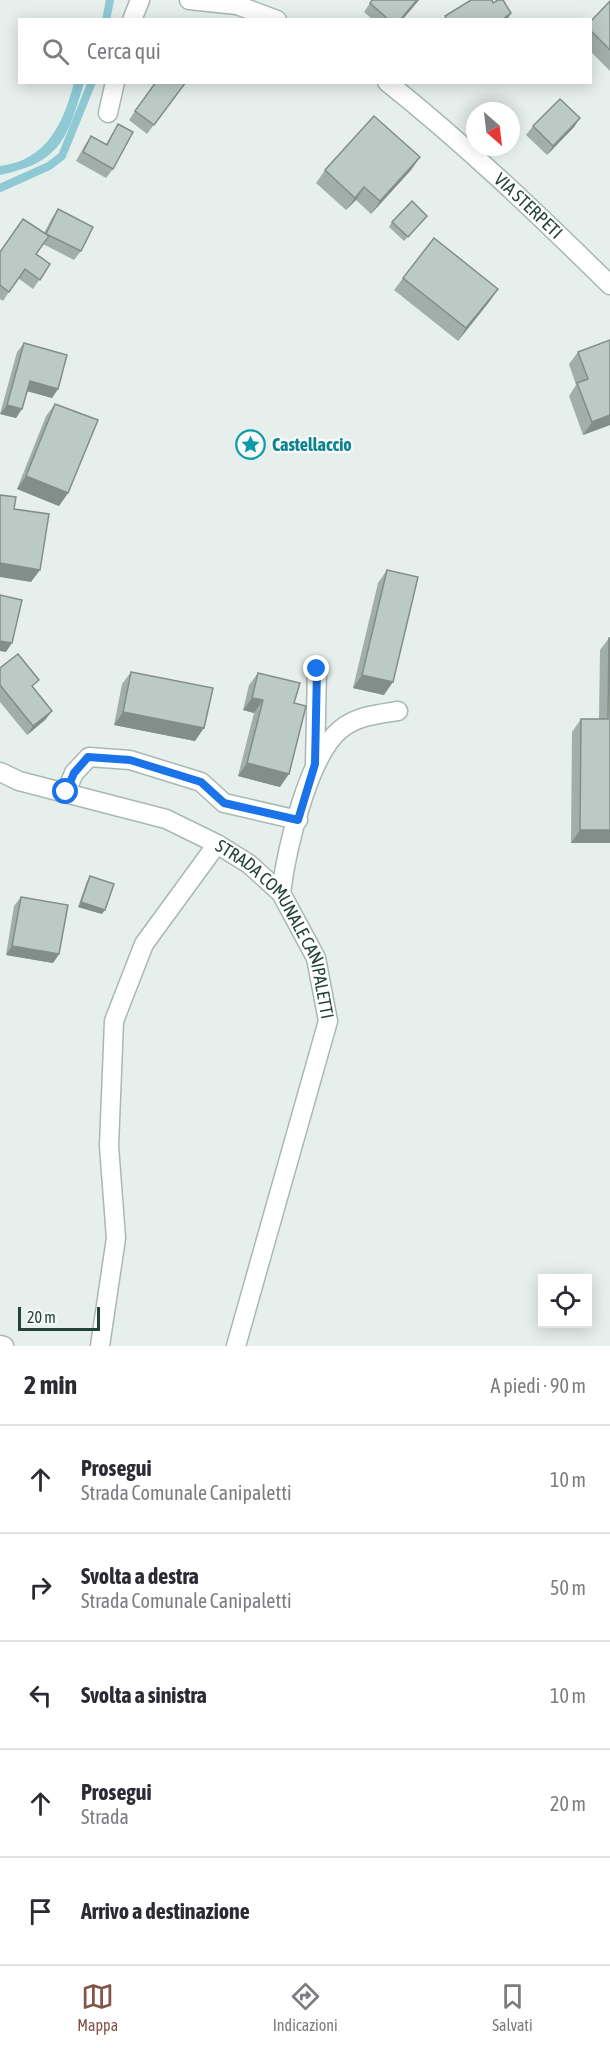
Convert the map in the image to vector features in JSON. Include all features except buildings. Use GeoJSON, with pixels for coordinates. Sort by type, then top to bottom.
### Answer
{"type":"FeatureCollection","features":[{"type":"Feature","properties":{"kind":"street"},"geometry":{"type":"LineString","coordinates":[[133,18],[140,0]]}},
{"type":"Feature","properties":{"kind":"street"},"geometry":{"type":"LineString","coordinates":[[189,0],[237,5],[272,18]]}},
{"type":"Feature","properties":{"kind":"street"},"geometry":{"type":"LineString","coordinates":[[108,113],[115,84]]}},
{"type":"Feature","properties":{"kind":"street","name":"VIA STERPETI"},"geometry":{"type":"LineString","coordinates":[[390,84],[442,126],[530,205],[610,285]]}},
{"type":"Feature","properties":{"kind":"street"},"geometry":{"type":"LineString","coordinates":[[281,892],[285,858],[315,764],[317,669]]}},
{"type":"Feature","properties":{"kind":"street"},"geometry":{"type":"LineString","coordinates":[[315,764],[340,729],[369,714],[398,711]]}},
{"type":"Feature","properties":{"kind":"street"},"geometry":{"type":"LineString","coordinates":[[66,792],[74,773],[88,757],[130,760],[201,782],[224,803],[298,820]]}},
{"type":"Feature","properties":{"kind":"street","name":"STRADA COMUNALE CANIPALETTI"},"geometry":{"type":"LineString","coordinates":[[0,772],[19,781],[166,819],[217,844],[249,864],[281,892],[316,958],[328,1021],[236,1346]]}},
{"type":"Feature","properties":{"kind":"street"},"geometry":{"type":"LineString","coordinates":[[100,1346],[116,1238],[109,1146],[114,1021],[144,944],[217,844]]}},
{"type":"Feature","properties":{"kind":"water"},"geometry":{"type":"Polygon","coordinates":[[[74,84],[84,84],[72,119],[59,145],[37,163],[0,175],[0,166],[30,156],[41,148],[58,126],[74,84]]]}},
{"type":"Feature","properties":{"kind":"waterway"},"geometry":{"type":"LineString","coordinates":[[106,18],[110,0]]}},
{"type":"Feature","properties":{"kind":"waterway"},"geometry":{"type":"LineString","coordinates":[[0,188],[49,166],[62,156],[91,84]]}},
{"type":"Feature","properties":{"kind":"place","name":"Castellaccio"},"geometry":{"type":"Point","coordinates":[251,445]}},
{"type":"Feature","properties":{"kind":"route"},"geometry":{"type":"LineString","coordinates":[[66,792],[74,773],[88,757],[130,760],[201,782],[224,803],[298,820],[315,764],[317,669]]}}]}
